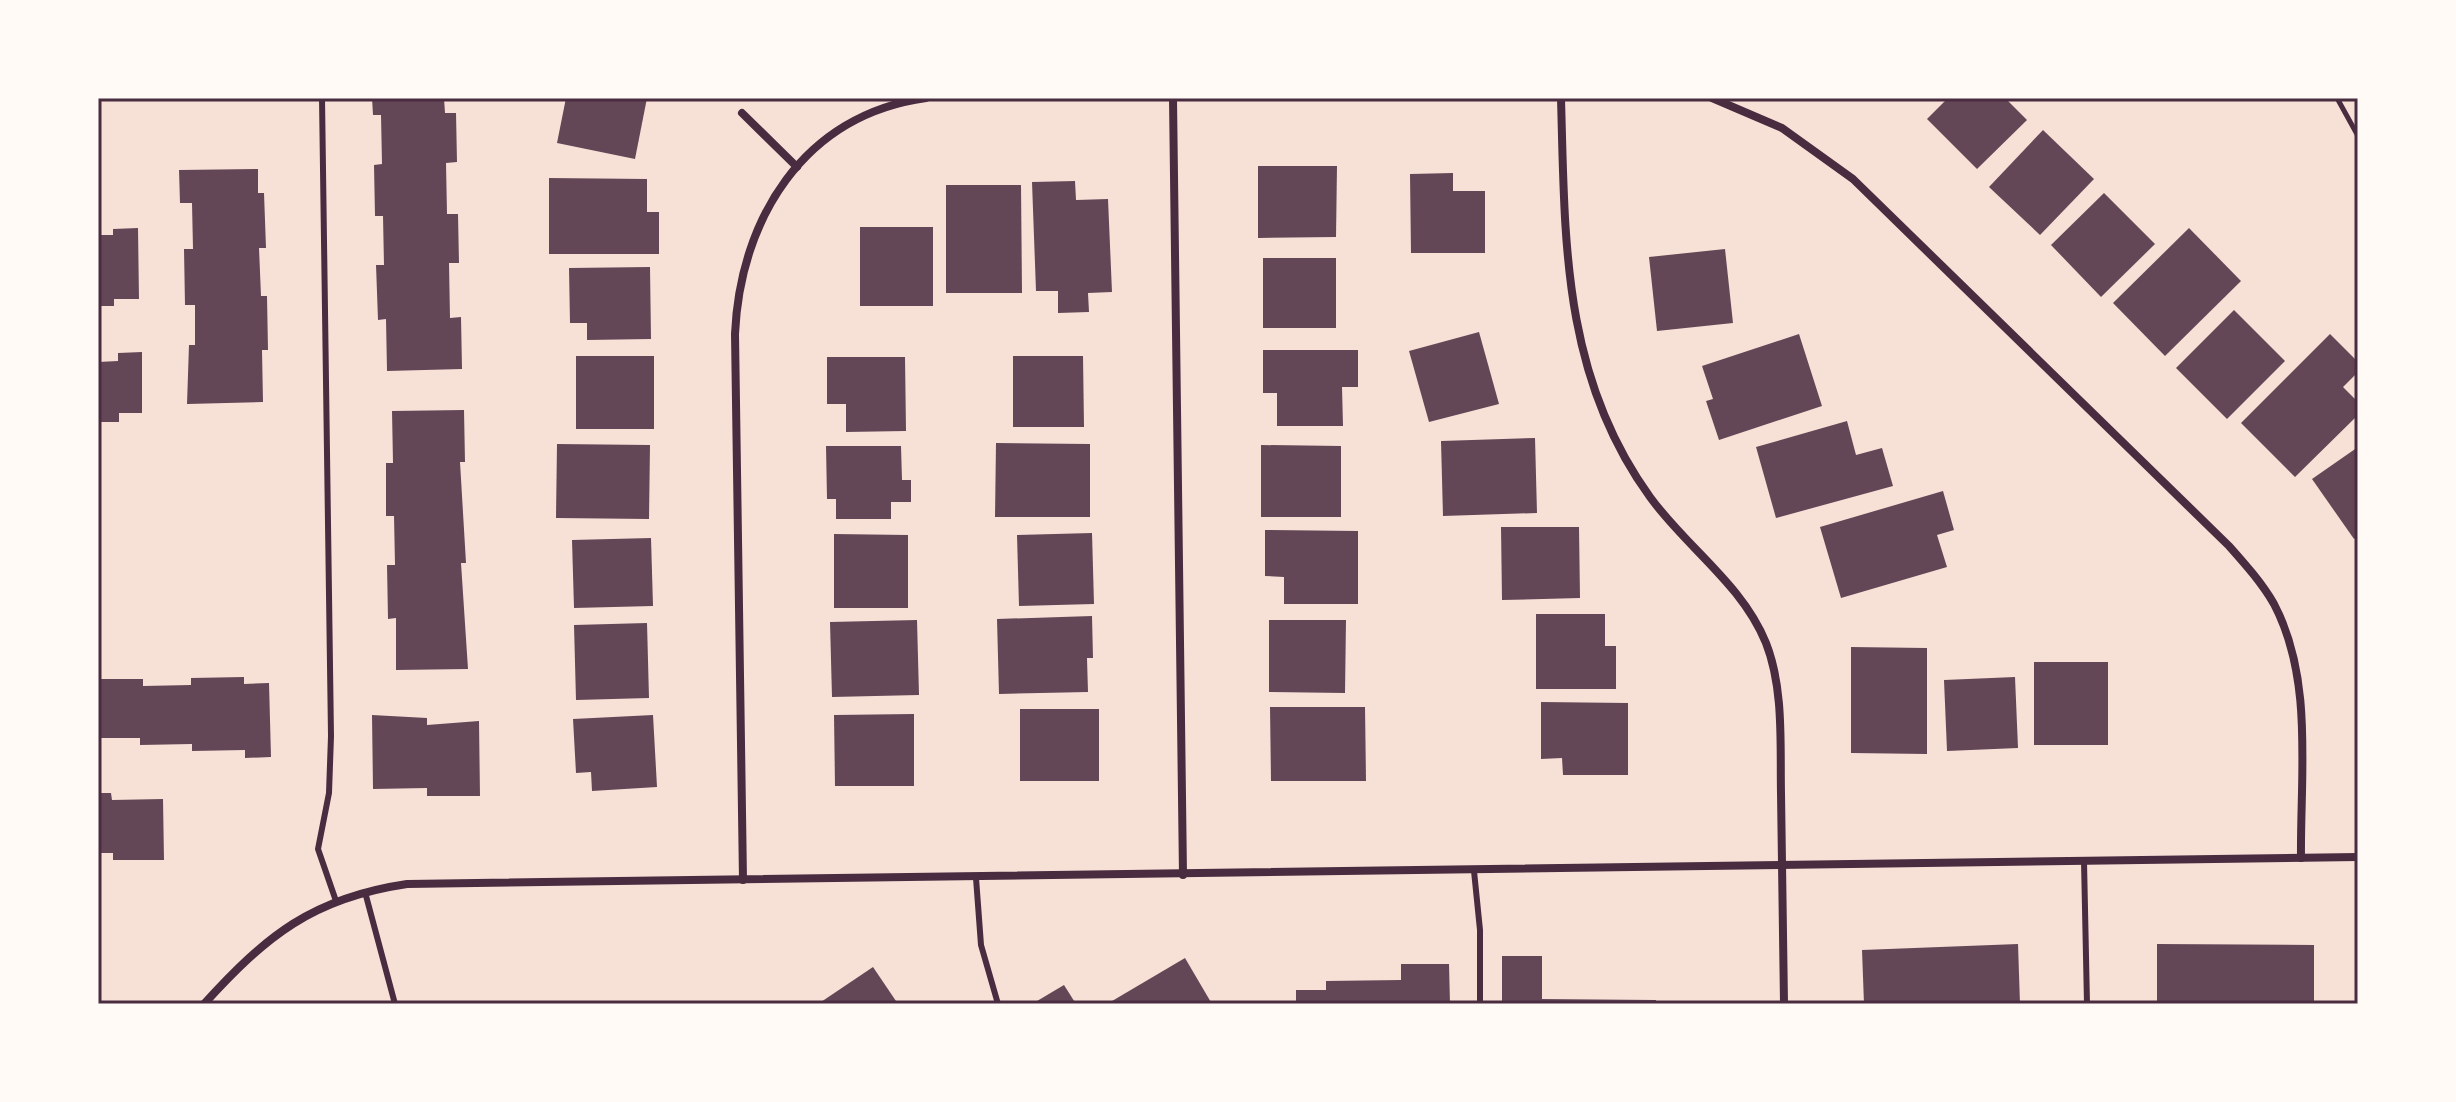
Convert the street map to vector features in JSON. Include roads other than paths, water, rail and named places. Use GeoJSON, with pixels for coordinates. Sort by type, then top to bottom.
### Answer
{"type":"FeatureCollection","features":[{"type":"Feature","properties":{"kind":"street"},"geometry":{"type":"LineString","coordinates":[[743,880],[736,306],[743,265],[757,226],[772,199],[797,167],[852,123],[881,109],[926,98]]}},
{"type":"Feature","properties":{"kind":"street"},"geometry":{"type":"LineString","coordinates":[[1173,98],[1183,875]]}},
{"type":"Feature","properties":{"kind":"street"},"geometry":{"type":"LineString","coordinates":[[1561,98],[1567,265],[1586,364],[1609,425],[1643,486],[1737,595],[1766,644],[1779,720],[1784,1004]]}},
{"type":"Feature","properties":{"kind":"street"},"geometry":{"type":"LineString","coordinates":[[1712,98],[1742,108],[1782,128],[1853,179],[2229,546],[2257,579],[2283,624],[2296,662],[2300,704],[2301,858]]}},
{"type":"Feature","properties":{"kind":"street"},"geometry":{"type":"LineString","coordinates":[[742,113],[797,167]]}},
{"type":"Feature","properties":{"kind":"street"},"geometry":{"type":"LineString","coordinates":[[204,1004],[251,953],[280,929],[310,911],[365,892],[452,881],[976,878],[2358,857]]}},
{"type":"Feature","properties":{"kind":"lane"},"geometry":{"type":"LineString","coordinates":[[322,98],[331,747],[329,793],[318,849],[336,901]]}},
{"type":"Feature","properties":{"kind":"lane"},"geometry":{"type":"LineString","coordinates":[[2084,861],[2087,1004]]}},
{"type":"Feature","properties":{"kind":"lane"},"geometry":{"type":"LineString","coordinates":[[1474,871],[1480,930],[1480,1004]]}},
{"type":"Feature","properties":{"kind":"lane"},"geometry":{"type":"LineString","coordinates":[[976,878],[981,945],[998,1004]]}},
{"type":"Feature","properties":{"kind":"lane"},"geometry":{"type":"LineString","coordinates":[[365,892],[395,1004]]}}]}
